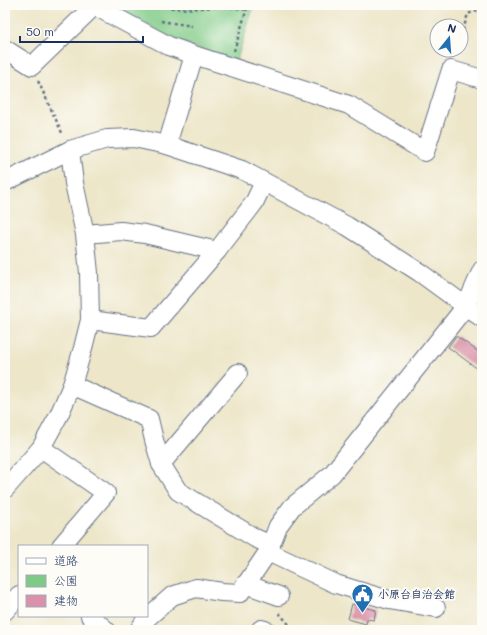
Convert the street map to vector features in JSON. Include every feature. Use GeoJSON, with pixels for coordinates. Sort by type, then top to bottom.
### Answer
{"type":"FeatureCollection","features":[{"type":"Feature","properties":{"kind":"street"},"geometry":{"type":"LineString","coordinates":[[5,49],[32,66],[94,6],[170,46],[194,56],[349,105],[425,152],[451,70],[482,79]]}},
{"type":"Feature","properties":{"kind":"street"},"geometry":{"type":"LineString","coordinates":[[166,146],[194,56]]}},
{"type":"Feature","properties":{"kind":"street"},"geometry":{"type":"LineString","coordinates":[[5,182],[70,150],[107,139],[134,138],[166,146],[242,170],[348,226],[419,272],[482,318]]}},
{"type":"Feature","properties":{"kind":"street"},"geometry":{"type":"LineString","coordinates":[[5,489],[41,448],[59,415],[72,385],[90,320],[89,273],[85,234],[74,183],[70,150]]}},
{"type":"Feature","properties":{"kind":"street"},"geometry":{"type":"LineString","coordinates":[[90,320],[151,328],[217,251],[254,203],[264,182]]}},
{"type":"Feature","properties":{"kind":"street"},"geometry":{"type":"LineString","coordinates":[[85,234],[121,231],[145,234],[217,251]]}},
{"type":"Feature","properties":{"kind":"street"},"geometry":{"type":"LineString","coordinates":[[139,630],[146,619],[172,596],[196,588],[222,592],[240,592],[269,548],[278,526],[292,507],[332,474],[466,306],[482,270]]}},
{"type":"Feature","properties":{"kind":"street"},"geometry":{"type":"LineString","coordinates":[[161,464],[238,373]]}},
{"type":"Feature","properties":{"kind":"street"},"geometry":{"type":"LineString","coordinates":[[72,385],[149,419],[161,464],[178,491],[269,548],[336,584],[389,600],[436,608]]}},
{"type":"Feature","properties":{"kind":"street"},"geometry":{"type":"LineString","coordinates":[[41,448],[106,493],[62,545]]}},
{"type":"Feature","properties":{"kind":"street"},"geometry":{"type":"LineString","coordinates":[[246,584],[279,596]]}},
{"type":"Feature","properties":{"kind":"street"},"geometry":{"type":"LineString","coordinates":[[5,611],[18,596]]}},
{"type":"Feature","properties":{"kind":"street"},"geometry":{"type":"LineString","coordinates":[[91,617],[106,630]]}},
{"type":"Feature","properties":{"kind":"street"},"geometry":{"type":"LineString","coordinates":[[260,630],[265,630]]}},
{"type":"Feature","properties":{"kind":"path"},"geometry":{"type":"LineString","coordinates":[[159,5],[182,9],[236,7],[246,10]]}},
{"type":"Feature","properties":{"kind":"path"},"geometry":{"type":"LineString","coordinates":[[238,38],[248,5]]}},
{"type":"Feature","properties":{"kind":"path"},"geometry":{"type":"LineString","coordinates":[[467,18],[468,14],[482,9]]}},
{"type":"Feature","properties":{"kind":"path"},"geometry":{"type":"LineString","coordinates":[[38,80],[59,126]]}},
{"type":"Feature","properties":{"kind":"green space"},"geometry":{"type":"Polygon","coordinates":[[[112,5],[254,5],[236,62],[180,42],[112,5]]]}},
{"type":"Feature","properties":{"kind":"building"},"geometry":{"type":"Polygon","coordinates":[[[456,336],[482,354],[482,372],[448,347],[456,336]]]}},
{"type":"Feature","properties":{"kind":"building","name":"小原台自治会館"},"geometry":{"type":"Polygon","coordinates":[[[352,604],[376,610],[374,620],[367,619],[366,624],[348,619],[352,604]]]}},
{"type":"Feature","properties":{"kind":"place","name":"小原台自治会館"},"geometry":{"type":"Point","coordinates":[362,614]}}]}
